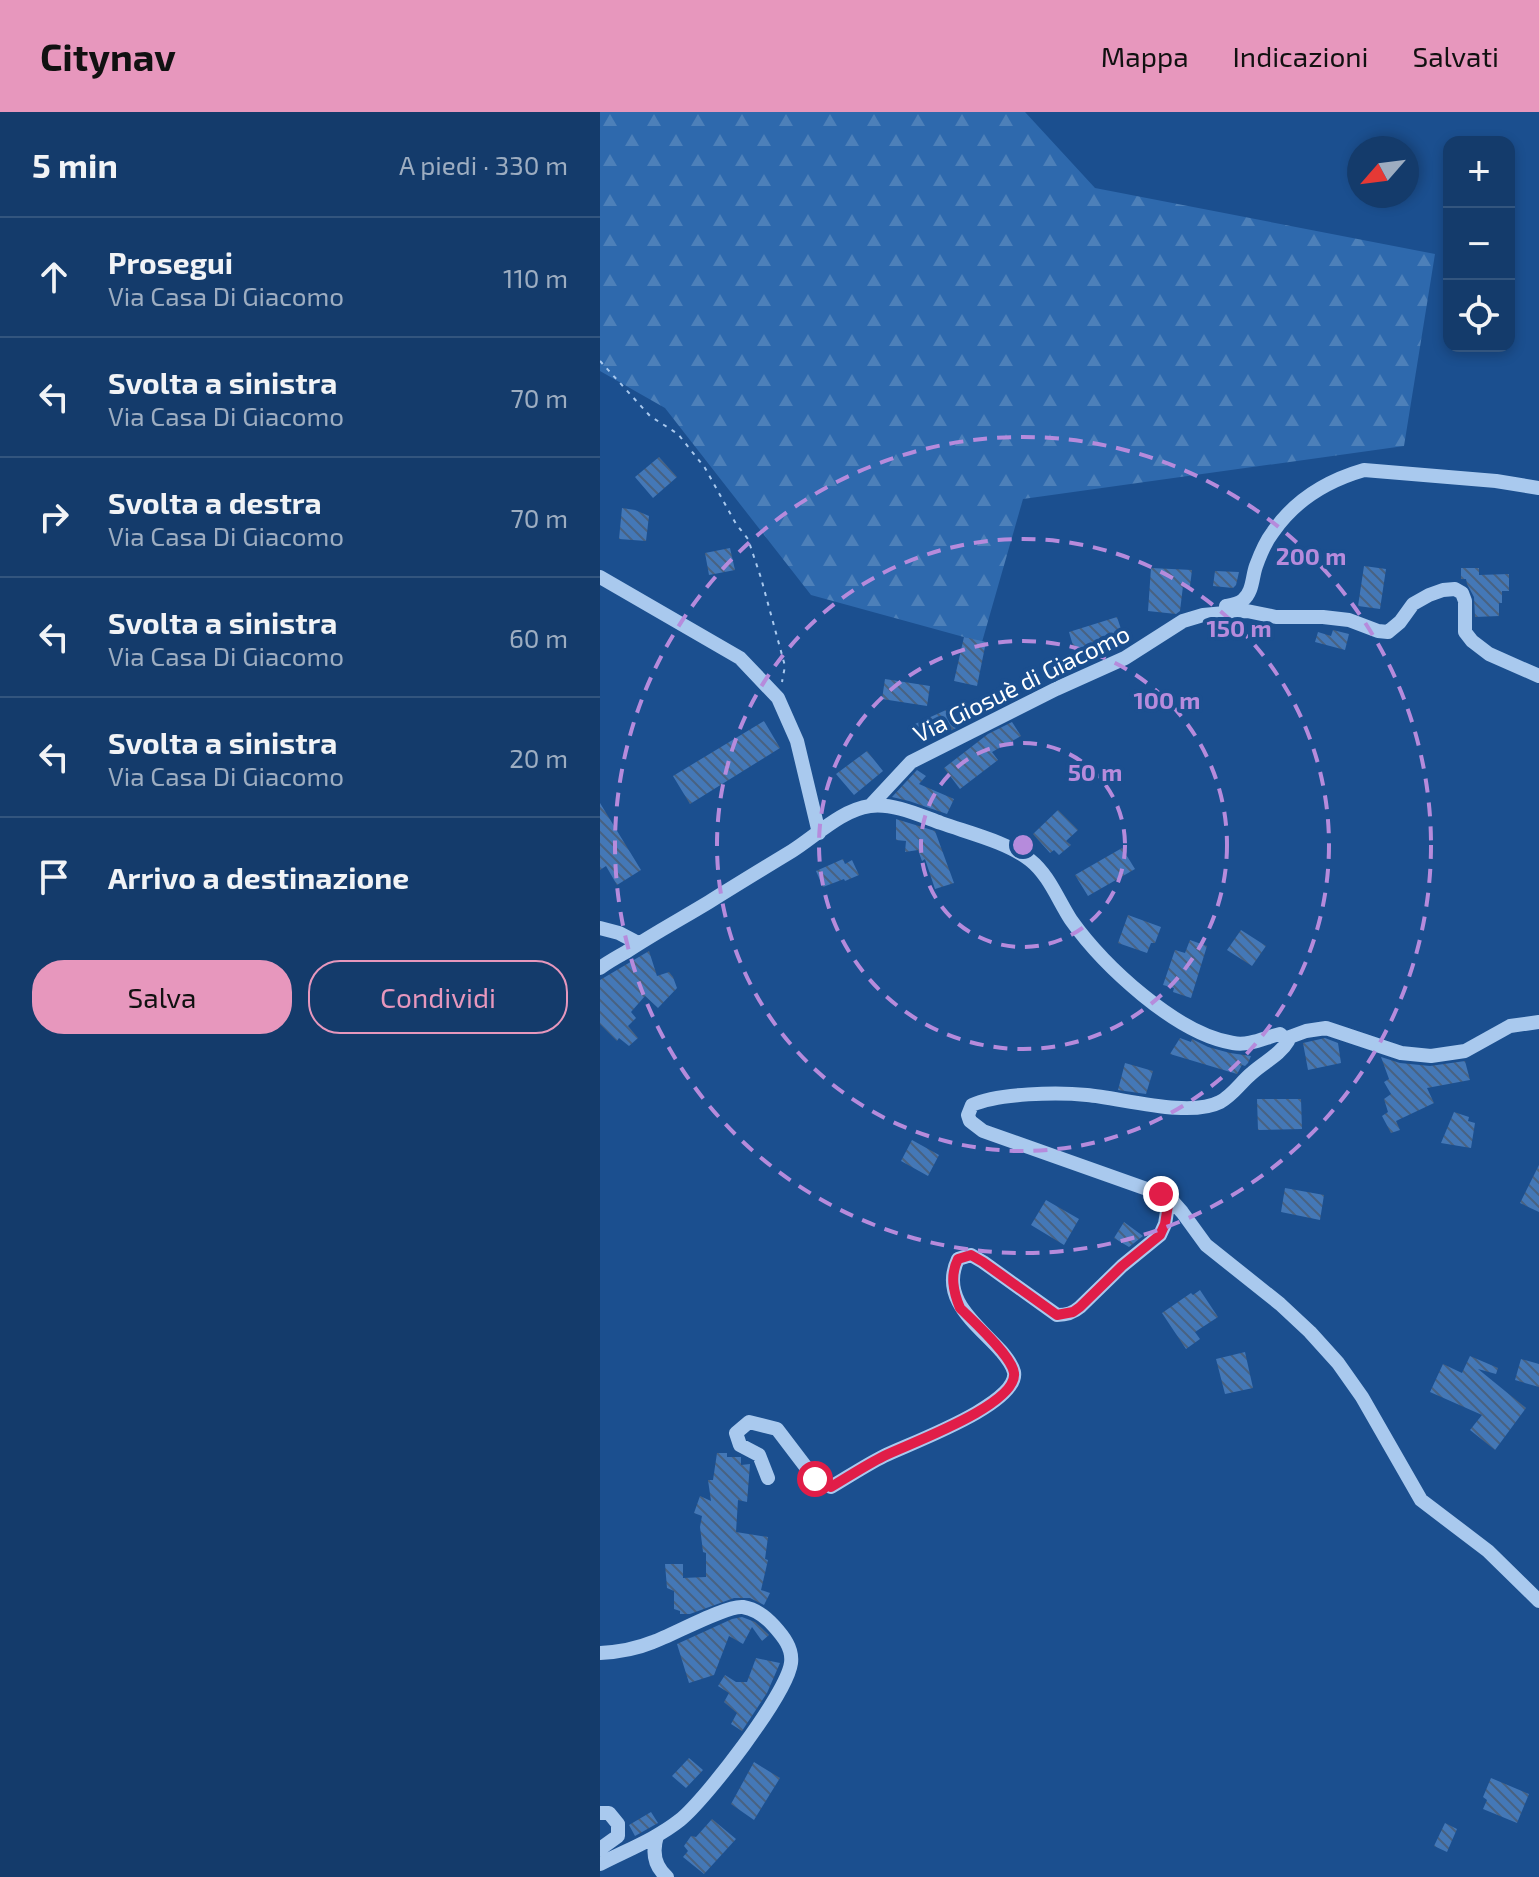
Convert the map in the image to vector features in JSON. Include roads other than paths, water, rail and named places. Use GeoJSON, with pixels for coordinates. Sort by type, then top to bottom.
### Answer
{"type":"FeatureCollection","features":[{"type":"Feature","properties":{"kind":"street","name":"Via Giosuè di Giacomo"},"geometry":{"type":"LineString","coordinates":[[870,806],[911,762],[1125,658],[1183,621],[1241,602],[1249,592],[1256,566],[1272,533],[1292,510],[1327,483],[1364,470],[1496,481],[1539,488]]}},
{"type":"Feature","properties":{"kind":"street"},"geometry":{"type":"LineString","coordinates":[[600,577],[740,658],[778,698],[797,741],[819,833]]}},
{"type":"Feature","properties":{"kind":"street","name":"Via Giosuè di Giacomo"},"geometry":{"type":"LineString","coordinates":[[1203,615],[1247,611],[1276,617],[1323,617],[1349,620],[1388,632],[1413,604],[1429,595],[1455,589],[1462,593],[1465,601],[1465,632],[1472,641],[1489,654],[1539,676]]}},
{"type":"Feature","properties":{"kind":"street"},"geometry":{"type":"LineString","coordinates":[[600,968],[841,817],[870,806],[889,807],[909,811],[995,843],[1032,861],[1050,883],[1071,920],[1123,979],[1155,1005],[1190,1026],[1233,1043],[1243,1044],[1280,1034],[1287,1038],[1326,1028],[1401,1053],[1431,1056],[1465,1051],[1510,1026],[1539,1022]]}},
{"type":"Feature","properties":{"kind":"street"},"geometry":{"type":"LineString","coordinates":[[600,928],[638,943]]}},
{"type":"Feature","properties":{"kind":"street"},"geometry":{"type":"LineString","coordinates":[[1287,1038],[1280,1051],[1255,1069],[1221,1101],[1203,1106],[1171,1108],[1060,1094],[988,1099],[976,1103],[968,1115],[970,1121],[983,1131],[1169,1199],[1206,1245],[1280,1304],[1338,1363],[1362,1397],[1421,1500],[1488,1551],[1539,1601]]}},
{"type":"Feature","properties":{"kind":"street"},"geometry":{"type":"LineString","coordinates":[[768,1478],[759,1455],[740,1445],[736,1433],[749,1422],[777,1429],[815,1479],[831,1487],[883,1456],[946,1430],[995,1401],[1013,1382],[1014,1373],[1009,1361],[960,1308],[953,1281],[958,1259],[971,1255],[1057,1315],[1064,1315],[1080,1307],[1160,1235],[1169,1199]]}},
{"type":"Feature","properties":{"kind":"street"},"geometry":{"type":"LineString","coordinates":[[600,1653],[632,1650],[735,1607],[751,1610],[765,1618],[782,1636],[791,1653],[791,1665],[780,1691],[694,1807],[657,1836],[600,1864]]}},
{"type":"Feature","properties":{"kind":"street"},"geometry":{"type":"LineString","coordinates":[[600,1813],[609,1813],[618,1824],[618,1836],[600,1849]]}},
{"type":"Feature","properties":{"kind":"street"},"geometry":{"type":"LineString","coordinates":[[657,1836],[653,1851],[659,1870],[667,1877]]}}]}
